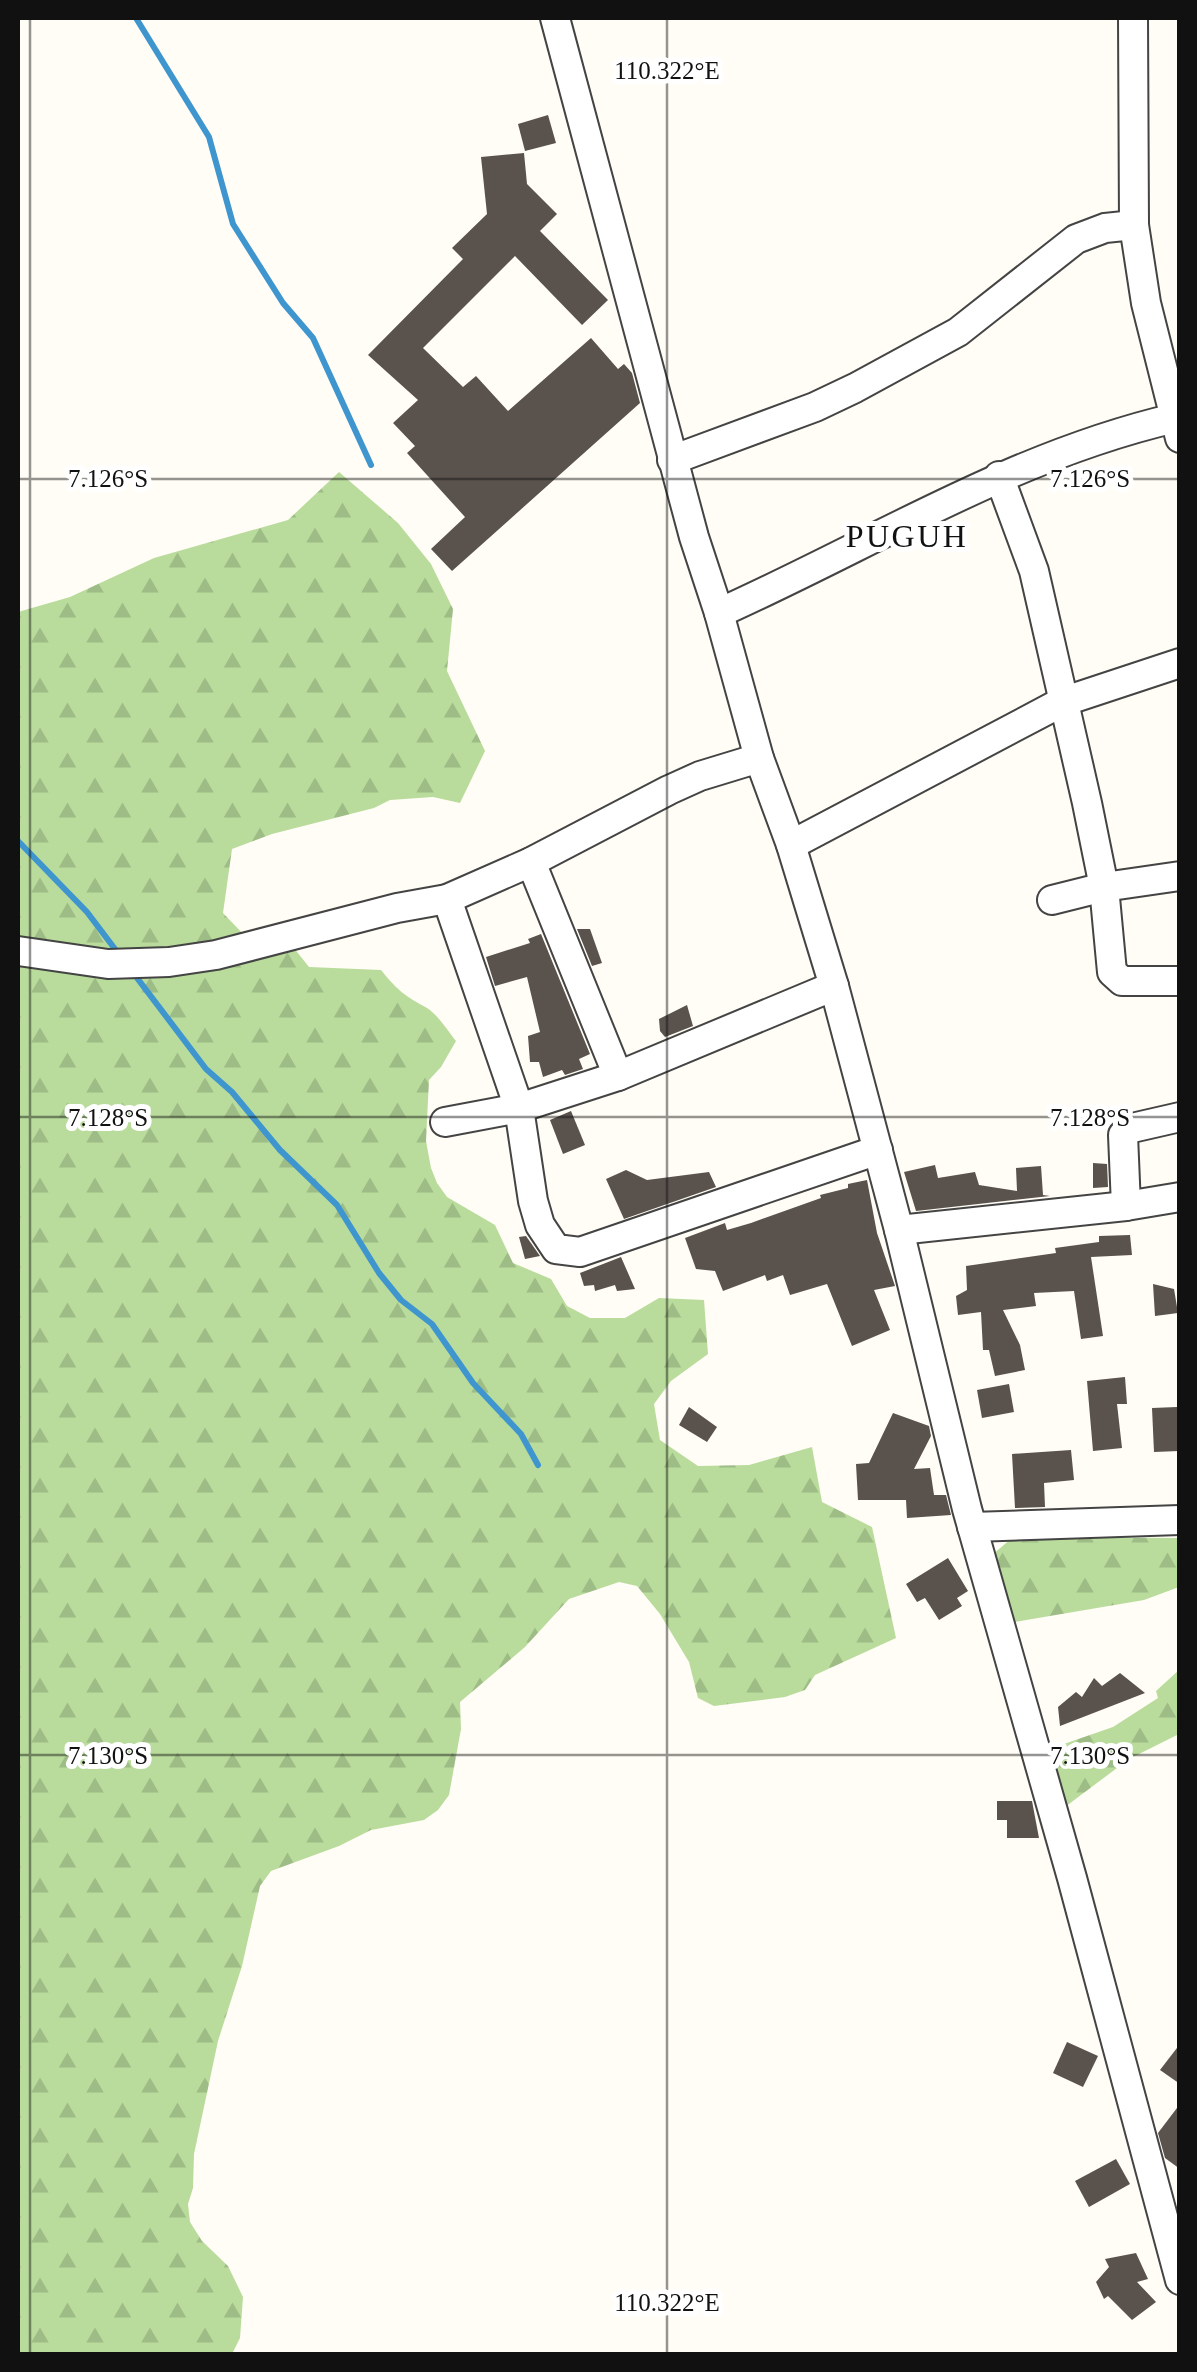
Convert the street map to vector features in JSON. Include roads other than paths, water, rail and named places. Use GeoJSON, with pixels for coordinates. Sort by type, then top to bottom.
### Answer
{"type":"FeatureCollection","features":[{"type":"Feature","properties":{"kind":"street"},"geometry":{"type":"LineString","coordinates":[[555,18],[672,460],[759,758],[791,845],[834,986],[900,1230],[972,1527],[1180,2280]]}},
{"type":"Feature","properties":{"kind":"street"},"geometry":{"type":"LineString","coordinates":[[719,613],[802,576],[999,476],[1097,440],[1177,428],[1146,302],[1134,225],[1133,18]]}},
{"type":"Feature","properties":{"kind":"street"},"geometry":{"type":"LineString","coordinates":[[672,460],[815,407],[855,388],[958,332],[1076,239],[1106,228],[1134,225]]}},
{"type":"Feature","properties":{"kind":"street"},"geometry":{"type":"LineString","coordinates":[[999,476],[1034,571],[1104,887],[1115,978],[1180,981]]}},
{"type":"Feature","properties":{"kind":"street"},"geometry":{"type":"LineString","coordinates":[[791,845],[1062,702],[1180,663]]}},
{"type":"Feature","properties":{"kind":"street"},"geometry":{"type":"LineString","coordinates":[[18,951],[108,964],[169,962],[447,899],[531,862],[669,790],[759,758]]}},
{"type":"Feature","properties":{"kind":"street"},"geometry":{"type":"LineString","coordinates":[[531,862],[618,1076]]}},
{"type":"Feature","properties":{"kind":"street"},"geometry":{"type":"LineString","coordinates":[[1052,900],[1104,887],[1180,876]]}},
{"type":"Feature","properties":{"kind":"street"},"geometry":{"type":"LineString","coordinates":[[447,899],[520,1108],[540,1225],[556,1248],[580,1252],[878,1150]]}},
{"type":"Feature","properties":{"kind":"street"},"geometry":{"type":"LineString","coordinates":[[444,1122],[520,1108],[618,1076],[834,986]]}},
{"type":"Feature","properties":{"kind":"street"},"geometry":{"type":"LineString","coordinates":[[1126,1206],[1123,1135],[1132,1128],[1180,1117]]}},
{"type":"Feature","properties":{"kind":"street"},"geometry":{"type":"LineString","coordinates":[[900,1230],[1180,1197]]}},
{"type":"Feature","properties":{"kind":"street"},"geometry":{"type":"LineString","coordinates":[[972,1527],[1180,1520]]}},
{"type":"Feature","properties":{"kind":"waterway"},"geometry":{"type":"LineString","coordinates":[[136,18],[209,137],[233,224],[283,303],[313,338],[371,465]]}},
{"type":"Feature","properties":{"kind":"waterway"},"geometry":{"type":"LineString","coordinates":[[18,841],[87,912],[121,957]]}},
{"type":"Feature","properties":{"kind":"waterway"},"geometry":{"type":"LineString","coordinates":[[131,970],[206,1069],[337,1205],[379,1273],[401,1300],[432,1324],[473,1383],[521,1434],[538,1465]]}},
{"type":"Feature","properties":{"kind":"district","name":"PUGUH"},"geometry":{"type":"Point","coordinates":[907,536]}}]}
